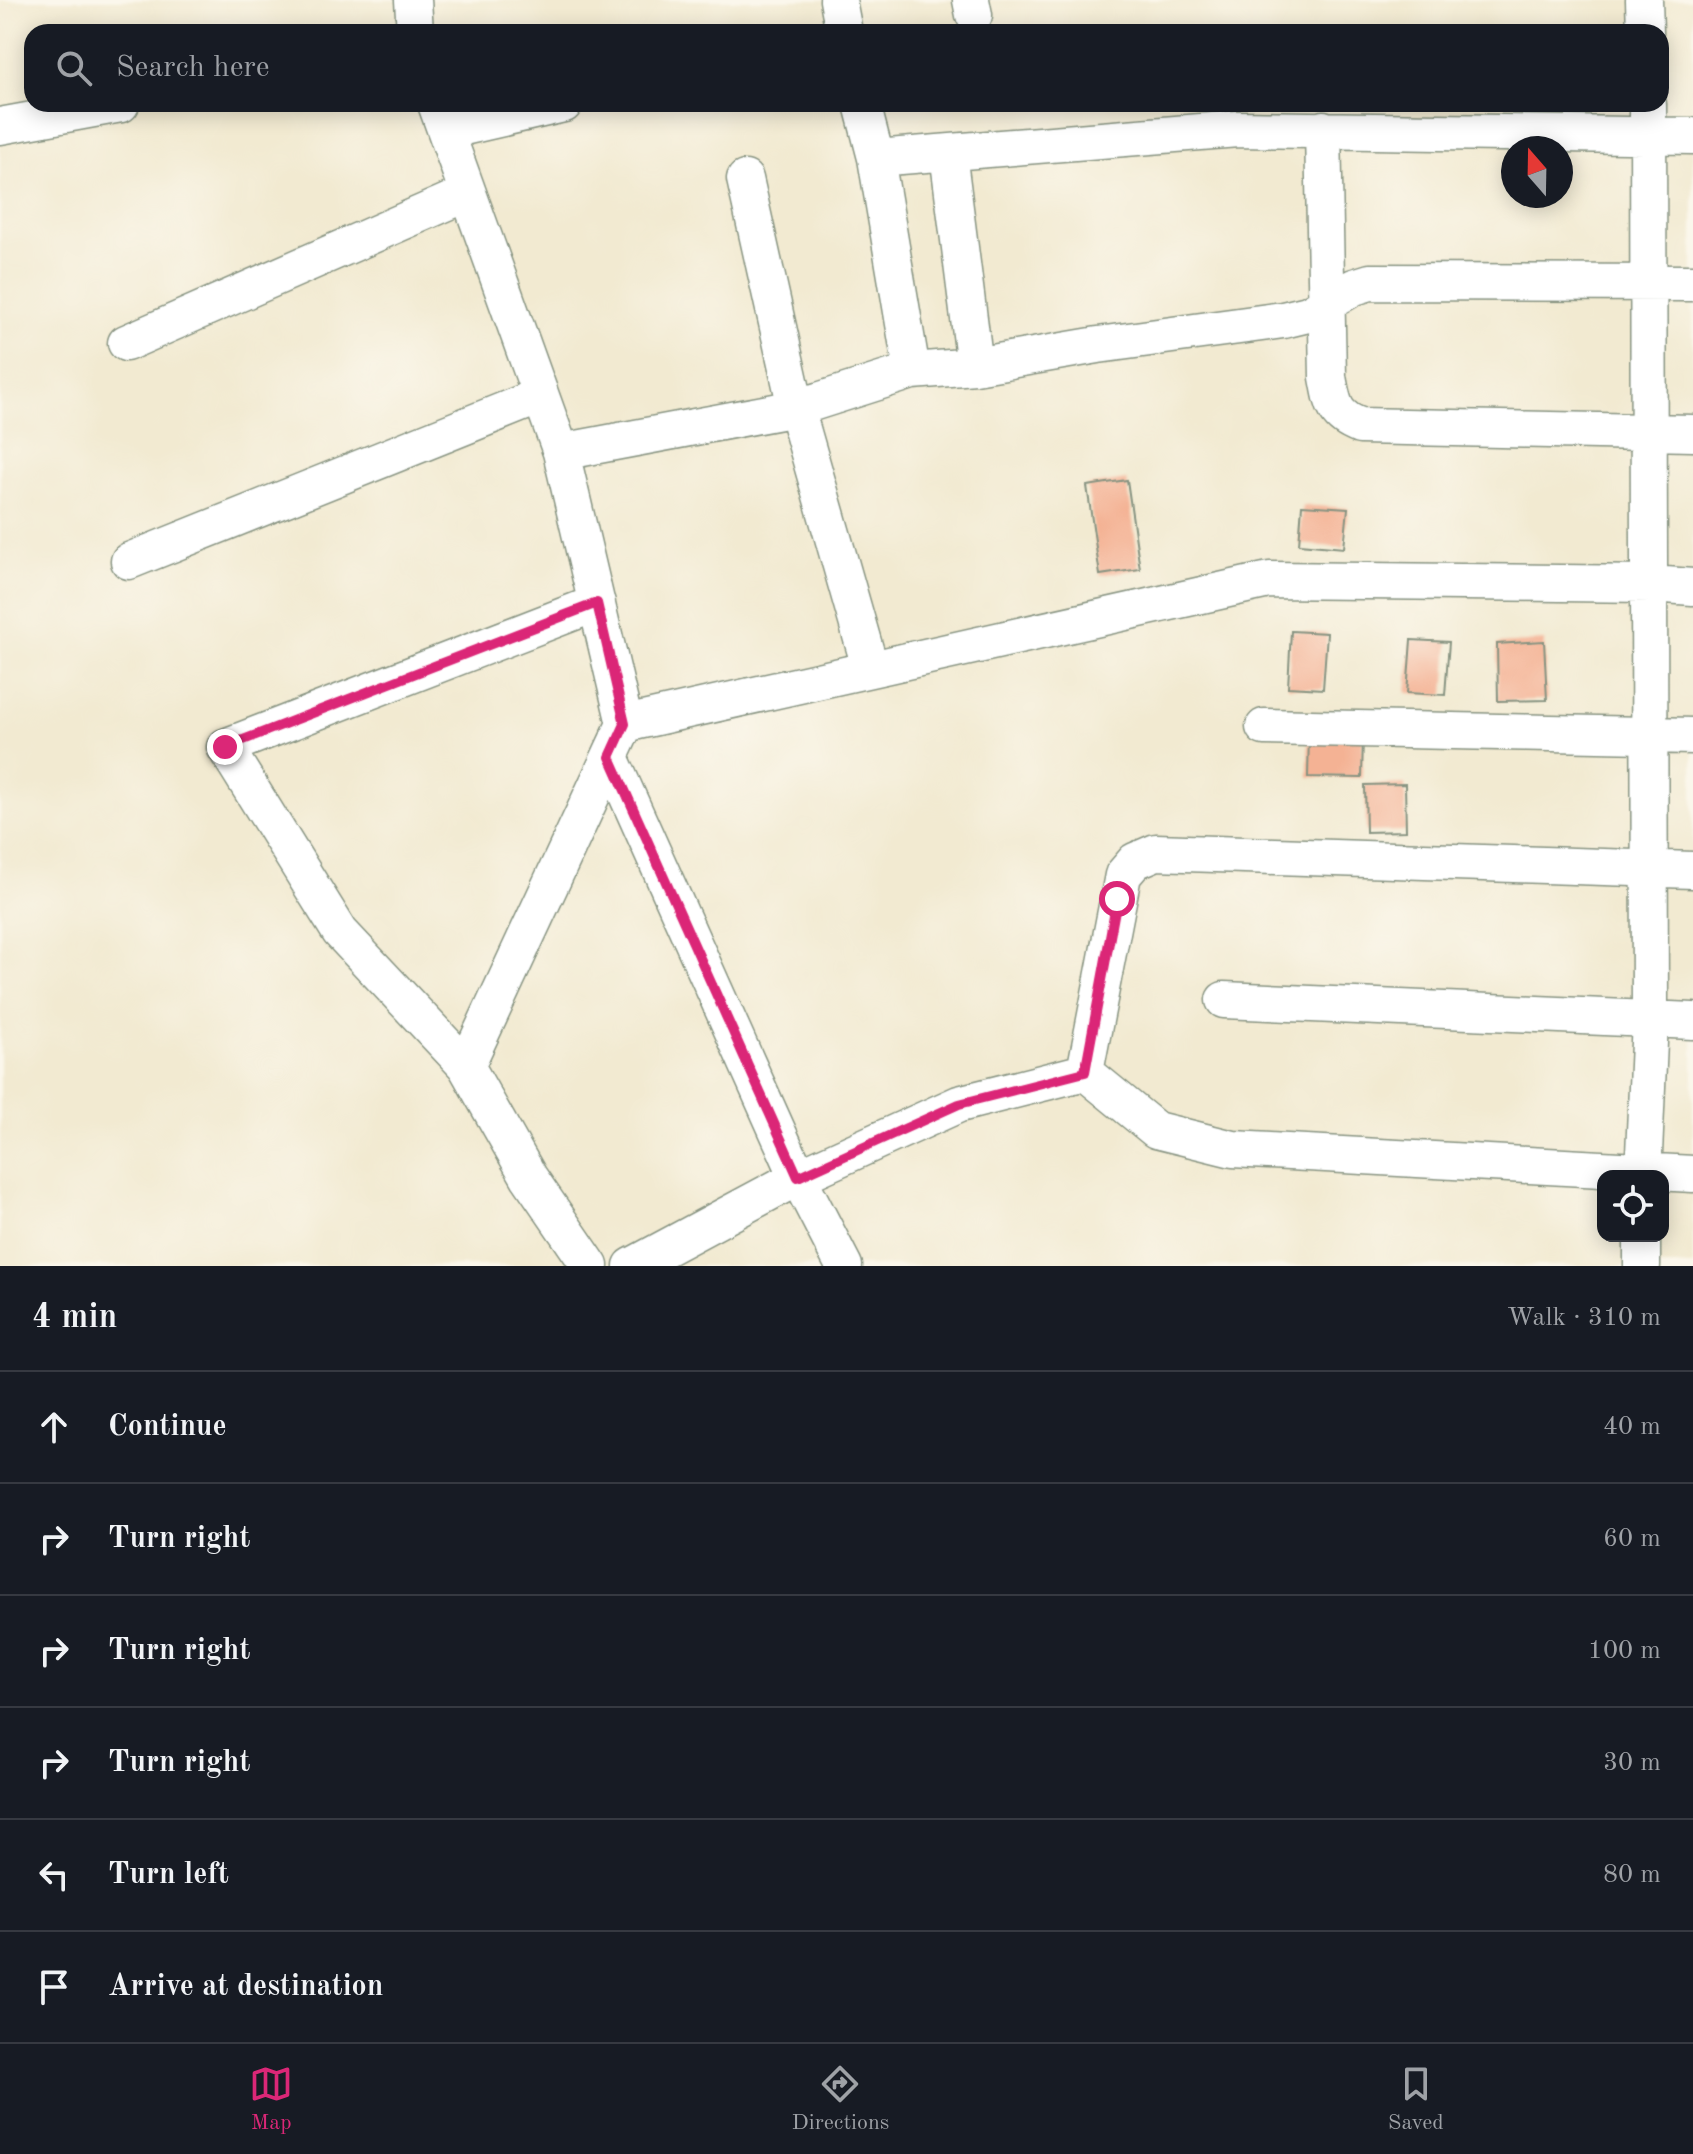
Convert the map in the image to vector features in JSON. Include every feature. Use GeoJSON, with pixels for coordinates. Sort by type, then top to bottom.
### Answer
{"type":"FeatureCollection","features":[{"type":"Feature","properties":{"kind":"street"},"geometry":{"type":"LineString","coordinates":[[413,0],[414,24]]}},
{"type":"Feature","properties":{"kind":"street"},"geometry":{"type":"LineString","coordinates":[[838,0],[842,24]]}},
{"type":"Feature","properties":{"kind":"street"},"geometry":{"type":"LineString","coordinates":[[1644,0],[1645,24]]}},
{"type":"Feature","properties":{"kind":"street"},"geometry":{"type":"LineString","coordinates":[[0,126],[77,112]]}},
{"type":"Feature","properties":{"kind":"street"},"geometry":{"type":"LineString","coordinates":[[466,1066],[625,724],[561,452],[441,118],[494,112]]}},
{"type":"Feature","properties":{"kind":"street"},"geometry":{"type":"LineString","coordinates":[[864,112],[876,158],[912,371]]}},
{"type":"Feature","properties":{"kind":"street"},"geometry":{"type":"LineString","coordinates":[[876,158],[1238,129],[1649,120],[1693,136]]}},
{"type":"Feature","properties":{"kind":"street"},"geometry":{"type":"LineString","coordinates":[[1643,1170],[1650,1020],[1649,120]]}},
{"type":"Feature","properties":{"kind":"street"},"geometry":{"type":"LineString","coordinates":[[1323,129],[1328,377],[1333,404],[1344,420],[1360,426],[1693,433]]}},
{"type":"Feature","properties":{"kind":"street"},"geometry":{"type":"LineString","coordinates":[[948,153],[975,366]]}},
{"type":"Feature","properties":{"kind":"street"},"geometry":{"type":"LineString","coordinates":[[745,179],[796,408],[870,667]]}},
{"type":"Feature","properties":{"kind":"street"},"geometry":{"type":"LineString","coordinates":[[126,343],[468,193]]}},
{"type":"Feature","properties":{"kind":"street"},"geometry":{"type":"LineString","coordinates":[[561,452],[796,408],[912,371],[975,366],[1098,345],[1283,320],[1308,314],[1354,287],[1370,282],[1693,283]]}},
{"type":"Feature","properties":{"kind":"street"},"geometry":{"type":"LineString","coordinates":[[129,561],[540,396]]}},
{"type":"Feature","properties":{"kind":"street"},"geometry":{"type":"LineString","coordinates":[[625,724],[1269,580],[1693,587]]}},
{"type":"Feature","properties":{"kind":"street"},"geometry":{"type":"LineString","coordinates":[[590,1266],[529,1177],[466,1066],[340,932],[225,747],[597,603]]}},
{"type":"Feature","properties":{"kind":"street"},"geometry":{"type":"LineString","coordinates":[[1264,727],[1693,736]]}},
{"type":"Feature","properties":{"kind":"street"},"geometry":{"type":"LineString","coordinates":[[610,757],[798,1177],[844,1266]]}},
{"type":"Feature","properties":{"kind":"street"},"geometry":{"type":"LineString","coordinates":[[1085,1072],[1123,875],[1135,861],[1156,852],[1693,870]]}},
{"type":"Feature","properties":{"kind":"street"},"geometry":{"type":"LineString","coordinates":[[1224,1000],[1693,1021]]}},
{"type":"Feature","properties":{"kind":"street"},"geometry":{"type":"LineString","coordinates":[[632,1266],[798,1177],[959,1104],[1085,1072]]}},
{"type":"Feature","properties":{"kind":"street"},"geometry":{"type":"LineString","coordinates":[[1085,1072],[1156,1130],[1233,1149],[1597,1171]]}},
{"type":"Feature","properties":{"kind":"street"},"geometry":{"type":"LineString","coordinates":[[1669,1174],[1693,1174]]}},
{"type":"Feature","properties":{"kind":"street"},"geometry":{"type":"LineString","coordinates":[[1642,1242],[1642,1266]]}},
{"type":"Feature","properties":{"kind":"building"},"geometry":{"type":"Polygon","coordinates":[[[1127,480],[1140,569],[1100,575],[1087,486],[1127,480]]]}},
{"type":"Feature","properties":{"kind":"building"},"geometry":{"type":"Polygon","coordinates":[[[1302,505],[1348,508],[1344,548],[1299,544],[1302,505]]]}},
{"type":"Feature","properties":{"kind":"building"},"geometry":{"type":"Polygon","coordinates":[[[1291,631],[1327,633],[1323,689],[1288,687],[1291,631]]]}},
{"type":"Feature","properties":{"kind":"building"},"geometry":{"type":"Polygon","coordinates":[[[1411,640],[1449,642],[1445,695],[1407,693],[1411,640]]]}},
{"type":"Feature","properties":{"kind":"building"},"geometry":{"type":"Polygon","coordinates":[[[1544,641],[1547,700],[1498,701],[1497,644],[1544,641]]]}},
{"type":"Feature","properties":{"kind":"building"},"geometry":{"type":"Polygon","coordinates":[[[1309,735],[1363,737],[1362,778],[1308,777],[1309,735]]]}},
{"type":"Feature","properties":{"kind":"building"},"geometry":{"type":"Polygon","coordinates":[[[1405,784],[1406,831],[1366,832],[1365,785],[1405,784]]]}},
{"type":"Feature","properties":{"kind":"route"},"geometry":{"type":"LineString","coordinates":[[225,747],[597,603],[625,724],[610,757],[798,1177],[959,1104],[1085,1072],[1117,899]]}}]}
